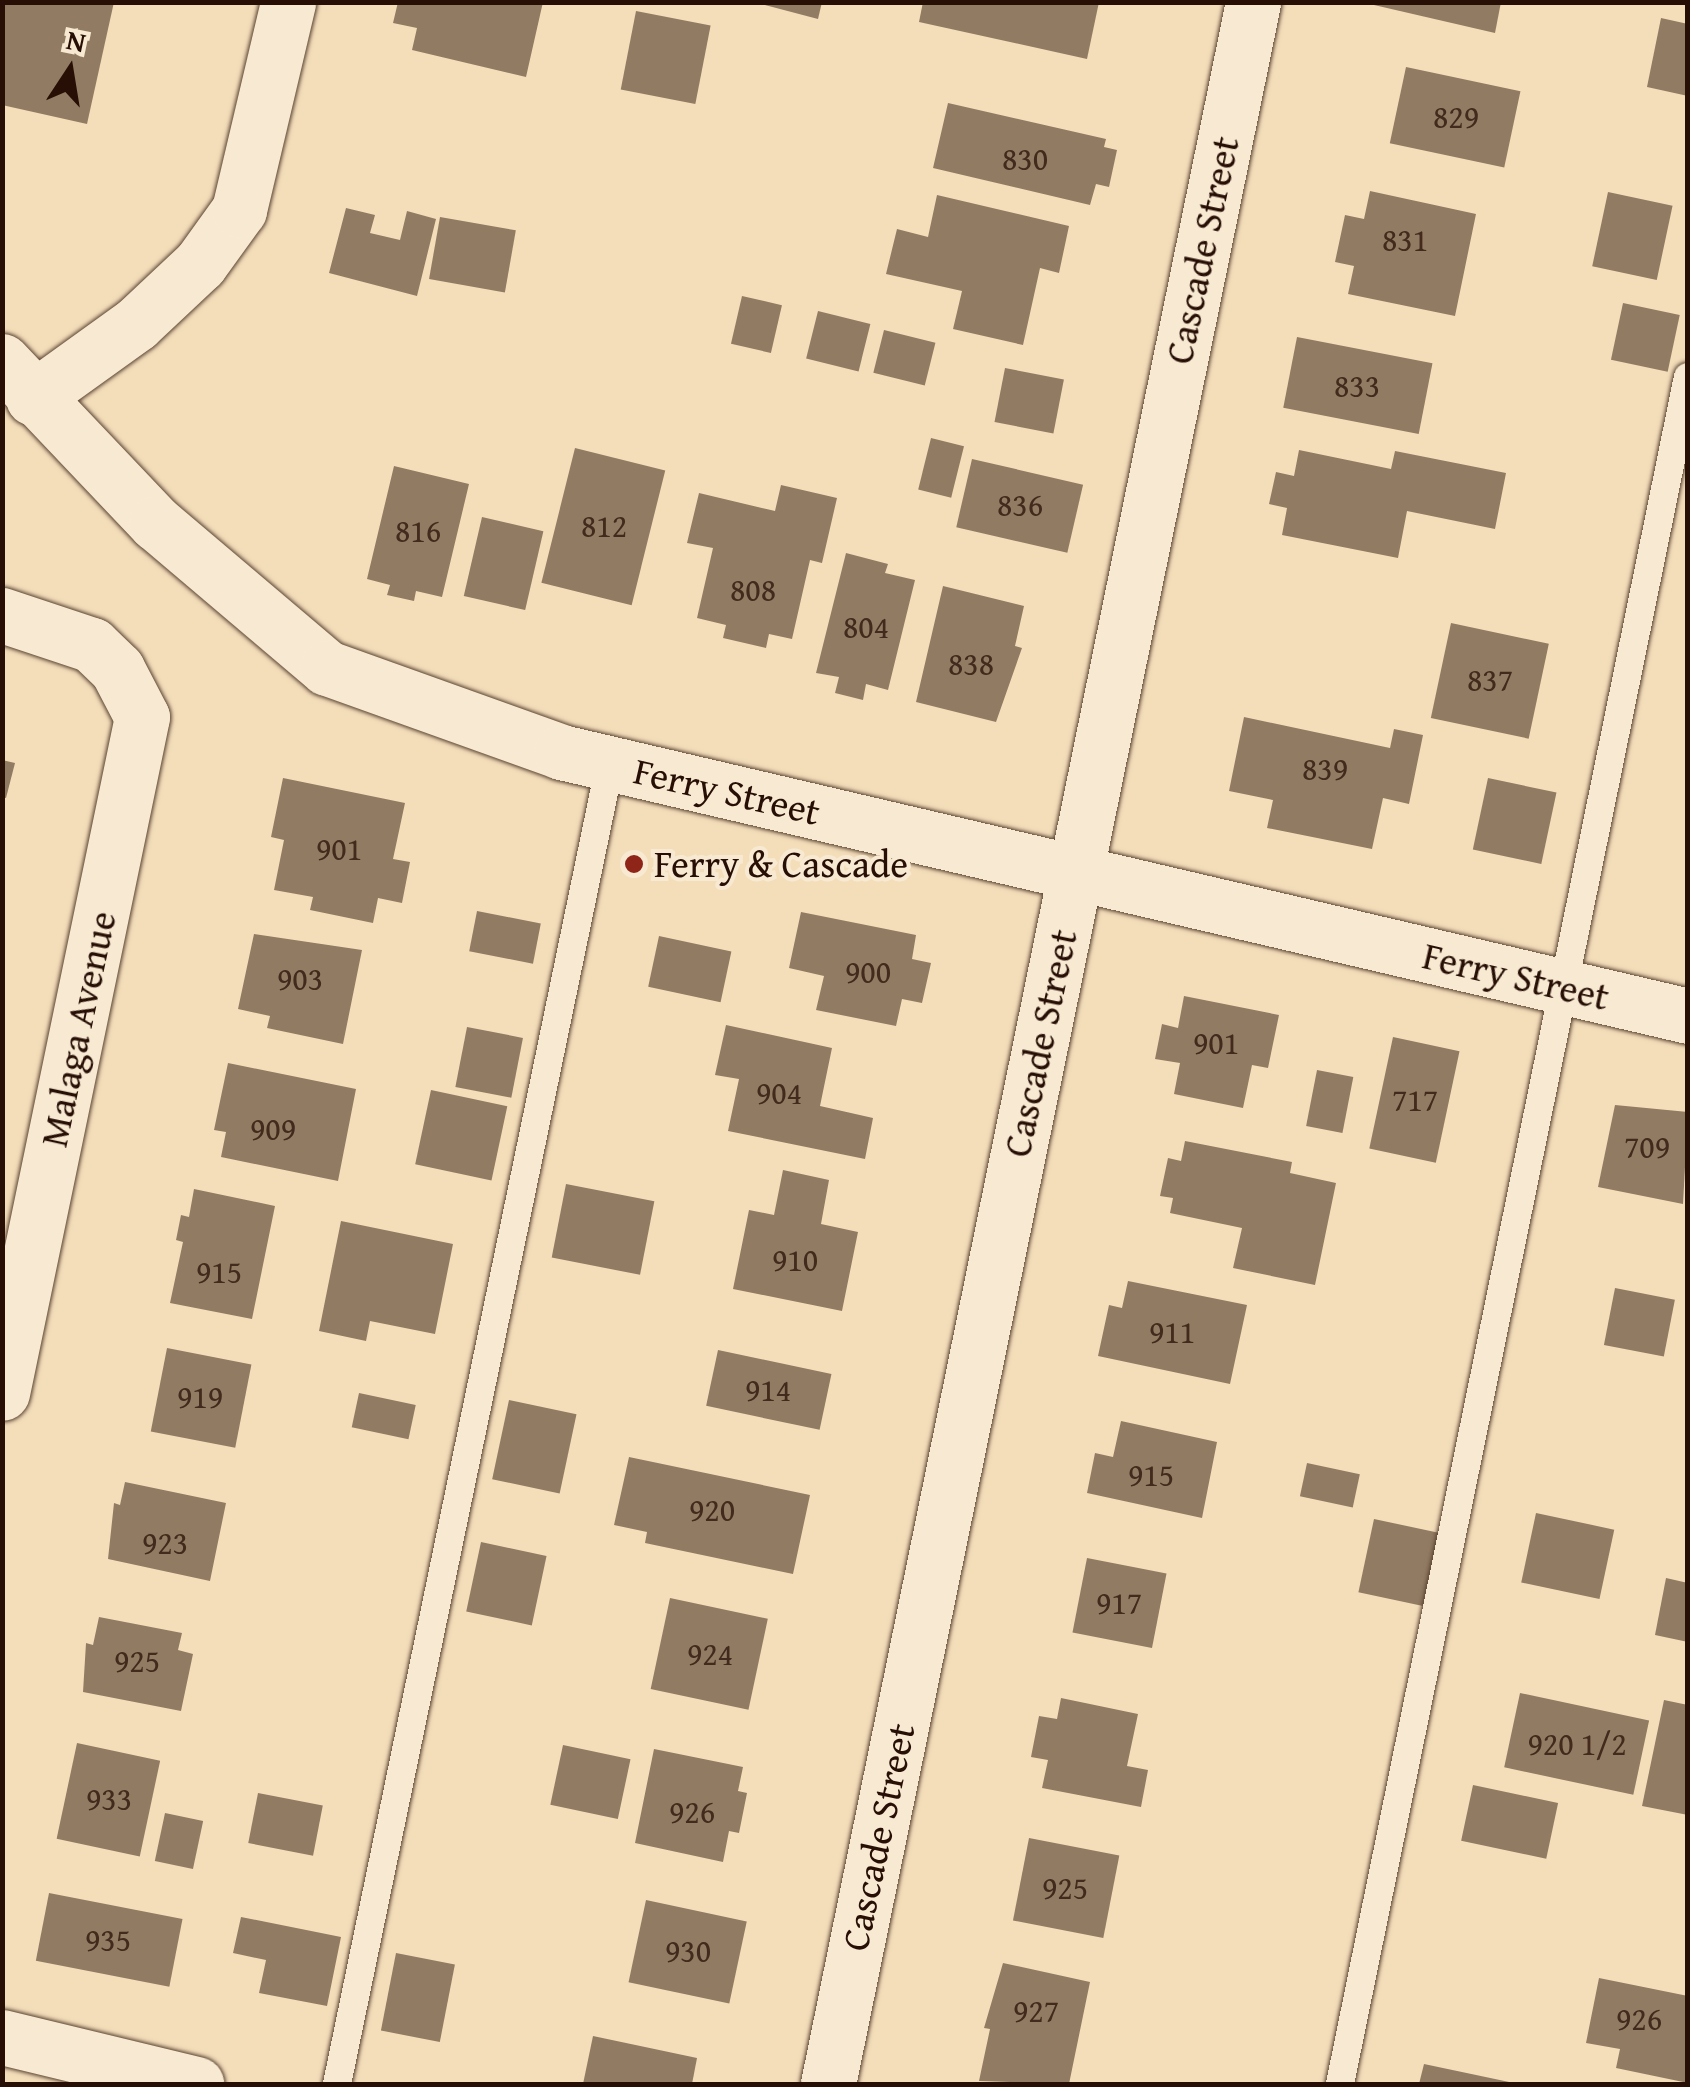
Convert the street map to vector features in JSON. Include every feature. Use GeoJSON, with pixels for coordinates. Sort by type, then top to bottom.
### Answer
{"type":"FeatureCollection","features":[{"type":"Feature","properties":{"kind":"street"},"geometry":{"type":"LineString","coordinates":[[18,380],[136,324],[200,264],[239,210],[288,2]]}},
{"type":"Feature","properties":{"kind":"street","name":"Cascade Street"},"geometry":{"type":"LineString","coordinates":[[828,2084],[1253,2]]}},
{"type":"Feature","properties":{"kind":"street","name":"Ferry Street"},"geometry":{"type":"LineString","coordinates":[[18,380],[156,523],[327,668],[610,763],[1688,1016]]}},
{"type":"Feature","properties":{"kind":"street","name":"Malaga Avenue"},"geometry":{"type":"LineString","coordinates":[[2,615],[92,645],[117,669],[142,716],[2,1393]]}},
{"type":"Feature","properties":{"kind":"street"},"geometry":{"type":"LineString","coordinates":[[2,2037],[196,2084]]}},
{"type":"Feature","properties":{"kind":"lane"},"geometry":{"type":"LineString","coordinates":[[1340,2084],[1568,988],[1688,377]]}},
{"type":"Feature","properties":{"kind":"lane"},"geometry":{"type":"LineString","coordinates":[[337,2084],[610,763]]}},
{"type":"Feature","properties":{"kind":"building"},"geometry":{"type":"Polygon","coordinates":[[[2,2],[114,2],[87,124],[2,105],[2,2]]]}},
{"type":"Feature","properties":{"kind":"building"},"geometry":{"type":"Polygon","coordinates":[[[398,2],[543,2],[526,77],[412,50],[417,28],[393,23],[398,2]]]}},
{"type":"Feature","properties":{"kind":"building"},"geometry":{"type":"Polygon","coordinates":[[[753,2],[822,2],[818,19],[753,2]]]}},
{"type":"Feature","properties":{"kind":"building"},"geometry":{"type":"Polygon","coordinates":[[[923,2],[1099,2],[1087,59],[919,22],[923,2]]]}},
{"type":"Feature","properties":{"kind":"building"},"geometry":{"type":"Polygon","coordinates":[[[1361,2],[1501,2],[1495,33],[1361,2]]]}},
{"type":"Feature","properties":{"kind":"building"},"geometry":{"type":"Polygon","coordinates":[[[636,11],[711,26],[695,104],[621,90],[636,11]]]}},
{"type":"Feature","properties":{"kind":"building"},"geometry":{"type":"Polygon","coordinates":[[[1661,18],[1688,24],[1688,96],[1647,87],[1661,18]]]}},
{"type":"Feature","properties":{"kind":"building"},"geometry":{"type":"Polygon","coordinates":[[[1406,67],[1520,91],[1504,168],[1390,143],[1406,67]]]}},
{"type":"Feature","properties":{"kind":"building"},"geometry":{"type":"Polygon","coordinates":[[[948,103],[1106,139],[1104,147],[1117,150],[1109,187],[1096,184],[1090,205],[933,168],[948,103]]]}},
{"type":"Feature","properties":{"kind":"building"},"geometry":{"type":"Polygon","coordinates":[[[1370,191],[1476,214],[1455,316],[1348,294],[1354,266],[1335,262],[1345,215],[1364,219],[1370,191]]]}},
{"type":"Feature","properties":{"kind":"building"},"geometry":{"type":"Polygon","coordinates":[[[1608,192],[1673,206],[1657,280],[1592,266],[1608,192]]]}},
{"type":"Feature","properties":{"kind":"building"},"geometry":{"type":"Polygon","coordinates":[[[937,195],[1069,226],[1059,273],[1040,268],[1023,345],[953,329],[962,291],[886,274],[897,229],[928,237],[937,195]]]}},
{"type":"Feature","properties":{"kind":"building"},"geometry":{"type":"Polygon","coordinates":[[[346,208],[375,215],[370,233],[400,240],[407,211],[436,219],[417,296],[329,273],[346,208]]]}},
{"type":"Feature","properties":{"kind":"building"},"geometry":{"type":"Polygon","coordinates":[[[440,217],[516,230],[505,292],[429,279],[440,217]]]}},
{"type":"Feature","properties":{"kind":"building"},"geometry":{"type":"Polygon","coordinates":[[[742,296],[782,305],[771,353],[731,344],[742,296]]]}},
{"type":"Feature","properties":{"kind":"building"},"geometry":{"type":"Polygon","coordinates":[[[1623,303],[1680,315],[1668,372],[1611,360],[1623,303]]]}},
{"type":"Feature","properties":{"kind":"building"},"geometry":{"type":"Polygon","coordinates":[[[818,311],[870,324],[859,372],[806,359],[818,311]]]}},
{"type":"Feature","properties":{"kind":"building"},"geometry":{"type":"Polygon","coordinates":[[[884,330],[935,343],[925,386],[873,373],[884,330]]]}},
{"type":"Feature","properties":{"kind":"building"},"geometry":{"type":"Polygon","coordinates":[[[1297,337],[1432,363],[1419,434],[1283,408],[1297,337]]]}},
{"type":"Feature","properties":{"kind":"building"},"geometry":{"type":"Polygon","coordinates":[[[1005,368],[1064,379],[1053,433],[995,422],[1005,368]]]}},
{"type":"Feature","properties":{"kind":"building"},"geometry":{"type":"Polygon","coordinates":[[[931,438],[964,446],[951,498],[918,489],[931,438]]]}},
{"type":"Feature","properties":{"kind":"building"},"geometry":{"type":"Polygon","coordinates":[[[575,448],[665,470],[632,605],[541,583],[575,448]]]}},
{"type":"Feature","properties":{"kind":"building"},"geometry":{"type":"Polygon","coordinates":[[[1299,450],[1391,469],[1395,451],[1506,473],[1495,529],[1407,511],[1398,558],[1282,535],[1287,508],[1269,504],[1276,472],[1294,476],[1299,450]]]}},
{"type":"Feature","properties":{"kind":"building"},"geometry":{"type":"Polygon","coordinates":[[[972,459],[1083,485],[1067,553],[956,527],[972,459]]]}},
{"type":"Feature","properties":{"kind":"building"},"geometry":{"type":"Polygon","coordinates":[[[394,466],[469,484],[442,597],[416,591],[414,601],[387,595],[390,585],[367,579],[394,466]]]}},
{"type":"Feature","properties":{"kind":"building"},"geometry":{"type":"Polygon","coordinates":[[[781,485],[837,498],[822,563],[810,560],[792,639],[769,634],[766,648],[723,638],[726,625],[697,618],[713,548],[687,543],[699,493],[775,511],[781,485]]]}},
{"type":"Feature","properties":{"kind":"building"},"geometry":{"type":"Polygon","coordinates":[[[482,517],[543,531],[525,610],[464,596],[482,517]]]}},
{"type":"Feature","properties":{"kind":"building"},"geometry":{"type":"Polygon","coordinates":[[[846,553],[888,564],[885,573],[915,580],[888,690],[866,684],[863,700],[835,693],[839,677],[816,673],[846,553]]]}},
{"type":"Feature","properties":{"kind":"building"},"geometry":{"type":"Polygon","coordinates":[[[943,586],[1024,606],[1015,646],[1022,648],[996,722],[916,702],[943,586]]]}},
{"type":"Feature","properties":{"kind":"building"},"geometry":{"type":"Polygon","coordinates":[[[1451,623],[1549,644],[1529,739],[1431,718],[1451,623]]]}},
{"type":"Feature","properties":{"kind":"building"},"geometry":{"type":"Polygon","coordinates":[[[1244,717],[1390,748],[1394,729],[1423,735],[1409,804],[1383,798],[1372,849],[1267,828],[1273,800],[1229,791],[1244,717]]]}},
{"type":"Feature","properties":{"kind":"building"},"geometry":{"type":"Polygon","coordinates":[[[2,760],[15,763],[6,798],[2,797],[2,760]]]}},
{"type":"Feature","properties":{"kind":"building"},"geometry":{"type":"Polygon","coordinates":[[[283,778],[405,803],[393,859],[410,862],[402,903],[378,898],[373,923],[310,910],[313,897],[274,890],[284,840],[271,837],[283,778]]]}},
{"type":"Feature","properties":{"kind":"building"},"geometry":{"type":"Polygon","coordinates":[[[1488,778],[1556,793],[1541,864],[1473,849],[1488,778]]]}},
{"type":"Feature","properties":{"kind":"building"},"geometry":{"type":"Polygon","coordinates":[[[477,911],[541,923],[533,964],[469,951],[477,911]]]}},
{"type":"Feature","properties":{"kind":"building"},"geometry":{"type":"Polygon","coordinates":[[[801,912],[916,935],[912,959],[931,963],[922,1003],[902,999],[896,1026],[816,1010],[824,976],[789,968],[801,912]]]}},
{"type":"Feature","properties":{"kind":"building"},"geometry":{"type":"Polygon","coordinates":[[[254,934],[362,950],[343,1044],[267,1028],[270,1016],[238,1009],[254,934]]]}},
{"type":"Feature","properties":{"kind":"building"},"geometry":{"type":"Polygon","coordinates":[[[659,936],[731,951],[721,1002],[648,987],[659,936]]]}},
{"type":"Feature","properties":{"kind":"building"},"geometry":{"type":"Polygon","coordinates":[[[1184,996],[1279,1015],[1268,1068],[1252,1065],[1243,1108],[1174,1094],[1180,1063],[1155,1059],[1162,1024],[1178,1028],[1184,996]]]}},
{"type":"Feature","properties":{"kind":"building"},"geometry":{"type":"Polygon","coordinates":[[[726,1025],[832,1048],[820,1106],[873,1118],[865,1159],[728,1131],[739,1079],[715,1075],[726,1025]]]}},
{"type":"Feature","properties":{"kind":"building"},"geometry":{"type":"Polygon","coordinates":[[[467,1027],[523,1038],[511,1098],[455,1087],[467,1027]]]}},
{"type":"Feature","properties":{"kind":"building"},"geometry":{"type":"Polygon","coordinates":[[[1393,1037],[1460,1051],[1436,1163],[1369,1149],[1393,1037]]]}},
{"type":"Feature","properties":{"kind":"building"},"geometry":{"type":"Polygon","coordinates":[[[228,1063],[356,1089],[338,1181],[221,1157],[226,1132],[214,1130],[228,1063]]]}},
{"type":"Feature","properties":{"kind":"building"},"geometry":{"type":"Polygon","coordinates":[[[1317,1070],[1353,1077],[1342,1133],[1306,1126],[1317,1070]]]}},
{"type":"Feature","properties":{"kind":"building"},"geometry":{"type":"Polygon","coordinates":[[[431,1090],[507,1106],[491,1181],[415,1164],[431,1090]]]}},
{"type":"Feature","properties":{"kind":"building"},"geometry":{"type":"Polygon","coordinates":[[[1615,1105],[1688,1112],[1683,1204],[1598,1187],[1615,1105]]]}},
{"type":"Feature","properties":{"kind":"building"},"geometry":{"type":"Polygon","coordinates":[[[1185,1141],[1292,1162],[1290,1173],[1336,1183],[1315,1285],[1233,1268],[1242,1228],[1170,1213],[1173,1198],[1160,1196],[1168,1158],[1181,1161],[1185,1141]]]}},
{"type":"Feature","properties":{"kind":"building"},"geometry":{"type":"Polygon","coordinates":[[[783,1170],[829,1180],[821,1224],[858,1232],[842,1311],[733,1289],[749,1210],[774,1215],[783,1170]]]}},
{"type":"Feature","properties":{"kind":"building"},"geometry":{"type":"Polygon","coordinates":[[[566,1184],[654,1201],[640,1275],[552,1258],[566,1184]]]}},
{"type":"Feature","properties":{"kind":"building"},"geometry":{"type":"Polygon","coordinates":[[[194,1189],[275,1206],[252,1319],[170,1303],[183,1242],[176,1240],[181,1215],[189,1217],[194,1189]]]}},
{"type":"Feature","properties":{"kind":"building"},"geometry":{"type":"Polygon","coordinates":[[[341,1221],[453,1244],[435,1334],[370,1321],[366,1341],[319,1331],[341,1221]]]}},
{"type":"Feature","properties":{"kind":"building"},"geometry":{"type":"Polygon","coordinates":[[[1128,1281],[1247,1305],[1230,1384],[1098,1356],[1109,1305],[1122,1308],[1128,1281]]]}},
{"type":"Feature","properties":{"kind":"building"},"geometry":{"type":"Polygon","coordinates":[[[1615,1288],[1675,1300],[1664,1357],[1604,1345],[1615,1288]]]}},
{"type":"Feature","properties":{"kind":"building"},"geometry":{"type":"Polygon","coordinates":[[[167,1348],[251,1364],[235,1448],[151,1431],[167,1348]]]}},
{"type":"Feature","properties":{"kind":"building"},"geometry":{"type":"Polygon","coordinates":[[[718,1350],[831,1374],[820,1430],[706,1406],[718,1350]]]}},
{"type":"Feature","properties":{"kind":"building"},"geometry":{"type":"Polygon","coordinates":[[[359,1393],[416,1405],[408,1439],[352,1427],[359,1393]]]}},
{"type":"Feature","properties":{"kind":"building"},"geometry":{"type":"Polygon","coordinates":[[[509,1400],[576,1414],[560,1494],[492,1479],[509,1400]]]}},
{"type":"Feature","properties":{"kind":"building"},"geometry":{"type":"Polygon","coordinates":[[[1121,1421],[1217,1442],[1202,1518],[1087,1493],[1095,1453],[1113,1457],[1121,1421]]]}},
{"type":"Feature","properties":{"kind":"building"},"geometry":{"type":"Polygon","coordinates":[[[629,1457],[810,1495],[793,1574],[645,1543],[647,1532],[614,1525],[629,1457]]]}},
{"type":"Feature","properties":{"kind":"building"},"geometry":{"type":"Polygon","coordinates":[[[1307,1463],[1360,1474],[1353,1507],[1300,1496],[1307,1463]]]}},
{"type":"Feature","properties":{"kind":"building"},"geometry":{"type":"Polygon","coordinates":[[[125,1482],[226,1503],[210,1581],[108,1559],[114,1503],[120,1505],[125,1482]]]}},
{"type":"Feature","properties":{"kind":"building"},"geometry":{"type":"Polygon","coordinates":[[[1536,1513],[1614,1530],[1599,1599],[1521,1582],[1536,1513]]]}},
{"type":"Feature","properties":{"kind":"building"},"geometry":{"type":"Polygon","coordinates":[[[1374,1519],[1439,1533],[1423,1606],[1358,1592],[1374,1519]]]}},
{"type":"Feature","properties":{"kind":"building"},"geometry":{"type":"Polygon","coordinates":[[[481,1542],[547,1556],[532,1625],[466,1611],[481,1542]]]}},
{"type":"Feature","properties":{"kind":"building"},"geometry":{"type":"Polygon","coordinates":[[[1087,1558],[1167,1573],[1152,1648],[1072,1633],[1087,1558]]]}},
{"type":"Feature","properties":{"kind":"building"},"geometry":{"type":"Polygon","coordinates":[[[1666,1578],[1688,1583],[1688,1642],[1655,1635],[1666,1578]]]}},
{"type":"Feature","properties":{"kind":"building"},"geometry":{"type":"Polygon","coordinates":[[[670,1598],[768,1619],[748,1710],[651,1689],[670,1598]]]}},
{"type":"Feature","properties":{"kind":"building"},"geometry":{"type":"Polygon","coordinates":[[[99,1617],[182,1633],[178,1650],[193,1654],[181,1711],[83,1692],[86,1643],[93,1645],[99,1617]]]}},
{"type":"Feature","properties":{"kind":"building"},"geometry":{"type":"Polygon","coordinates":[[[1520,1693],[1649,1720],[1633,1795],[1504,1767],[1520,1693]]]}},
{"type":"Feature","properties":{"kind":"building"},"geometry":{"type":"Polygon","coordinates":[[[1061,1698],[1138,1714],[1127,1766],[1148,1770],[1141,1807],[1042,1788],[1048,1760],[1031,1757],[1039,1716],[1057,1719],[1061,1698]]]}},
{"type":"Feature","properties":{"kind":"building"},"geometry":{"type":"Polygon","coordinates":[[[1664,1700],[1688,1705],[1688,1815],[1642,1806],[1664,1700]]]}},
{"type":"Feature","properties":{"kind":"building"},"geometry":{"type":"Polygon","coordinates":[[[77,1743],[160,1761],[140,1857],[57,1839],[77,1743]]]}},
{"type":"Feature","properties":{"kind":"building"},"geometry":{"type":"Polygon","coordinates":[[[563,1745],[630,1759],[618,1819],[550,1805],[563,1745]]]}},
{"type":"Feature","properties":{"kind":"building"},"geometry":{"type":"Polygon","coordinates":[[[654,1749],[743,1767],[738,1791],[747,1793],[739,1833],[729,1831],[723,1862],[635,1843],[654,1749]]]}},
{"type":"Feature","properties":{"kind":"building"},"geometry":{"type":"Polygon","coordinates":[[[1473,1785],[1558,1803],[1546,1859],[1461,1841],[1473,1785]]]}},
{"type":"Feature","properties":{"kind":"building"},"geometry":{"type":"Polygon","coordinates":[[[258,1793],[323,1806],[313,1856],[248,1843],[258,1793]]]}},
{"type":"Feature","properties":{"kind":"building"},"geometry":{"type":"Polygon","coordinates":[[[165,1813],[203,1821],[193,1869],[155,1861],[165,1813]]]}},
{"type":"Feature","properties":{"kind":"building"},"geometry":{"type":"Polygon","coordinates":[[[1029,1838],[1119,1856],[1103,1938],[1013,1920],[1029,1838]]]}},
{"type":"Feature","properties":{"kind":"building"},"geometry":{"type":"Polygon","coordinates":[[[49,1893],[183,1919],[169,1987],[36,1961],[49,1893]]]}},
{"type":"Feature","properties":{"kind":"building"},"geometry":{"type":"Polygon","coordinates":[[[646,1900],[747,1921],[729,2004],[629,1982],[646,1900]]]}},
{"type":"Feature","properties":{"kind":"building"},"geometry":{"type":"Polygon","coordinates":[[[241,1917],[341,1937],[327,2006],[259,1993],[266,1960],[233,1953],[241,1917]]]}},
{"type":"Feature","properties":{"kind":"building"},"geometry":{"type":"Polygon","coordinates":[[[396,1953],[455,1964],[440,2042],[381,2031],[396,1953]]]}},
{"type":"Feature","properties":{"kind":"building"},"geometry":{"type":"Polygon","coordinates":[[[1003,1963],[1090,1982],[1069,2084],[979,2081],[990,2029],[984,2028],[1003,1963]]]}},
{"type":"Feature","properties":{"kind":"building"},"geometry":{"type":"Polygon","coordinates":[[[1599,1978],[1688,1996],[1688,2083],[1616,2068],[1620,2049],[1586,2043],[1599,1978]]]}},
{"type":"Feature","properties":{"kind":"building"},"geometry":{"type":"Polygon","coordinates":[[[593,2036],[697,2058],[692,2084],[583,2084],[593,2036]]]}},
{"type":"Feature","properties":{"kind":"building"},"geometry":{"type":"Polygon","coordinates":[[[1424,2064],[1514,2083],[1514,2084],[1419,2084],[1424,2064]]]}},
{"type":"Feature","properties":{"kind":"place","name":"Ferry & Cascade"},"geometry":{"type":"Point","coordinates":[634,864]}}]}
